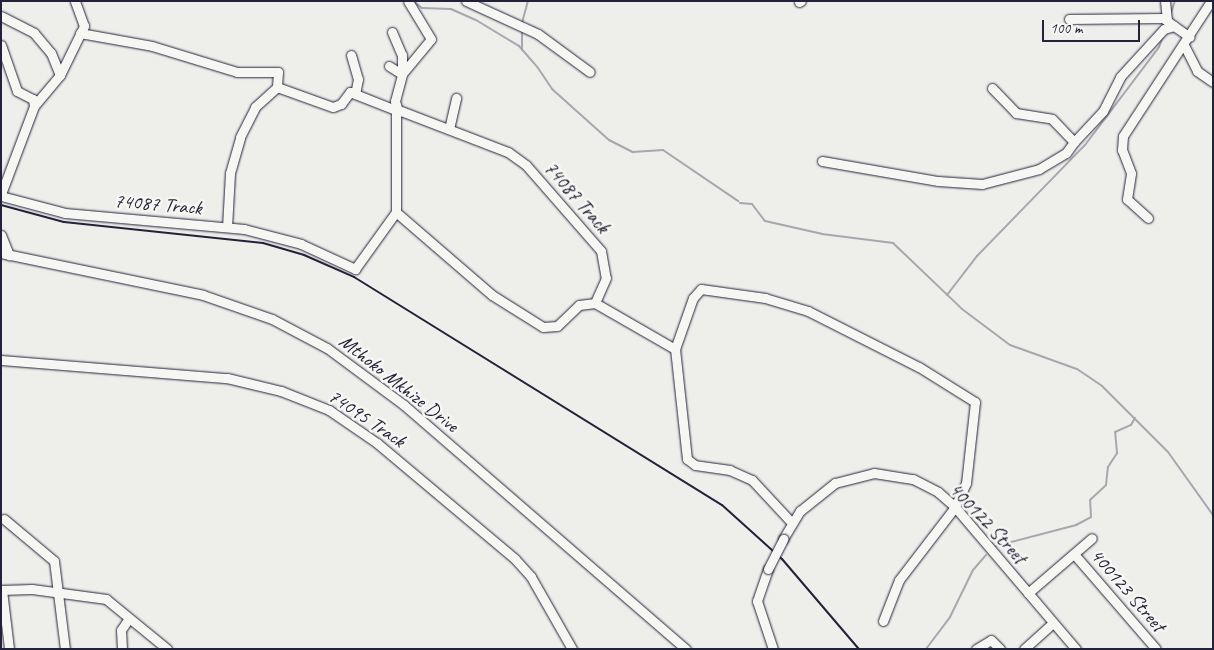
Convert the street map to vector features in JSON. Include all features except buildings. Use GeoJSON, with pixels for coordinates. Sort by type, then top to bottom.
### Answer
{"type":"FeatureCollection","features":[{"type":"Feature","properties":{"kind":"street"},"geometry":{"type":"LineString","coordinates":[[402,74],[431,39],[408,1]]}},
{"type":"Feature","properties":{"kind":"street"},"geometry":{"type":"LineString","coordinates":[[466,1],[538,34],[590,72]]}},
{"type":"Feature","properties":{"kind":"street"},"geometry":{"type":"LineString","coordinates":[[1165,1],[1167,20]]}},
{"type":"Feature","properties":{"kind":"street"},"geometry":{"type":"LineString","coordinates":[[1148,218],[1127,199],[1131,172],[1122,150],[1123,136],[1190,37],[1211,1]]}},
{"type":"Feature","properties":{"kind":"street"},"geometry":{"type":"LineString","coordinates":[[1,195],[34,106],[60,75],[80,33],[83,19],[77,4]]}},
{"type":"Feature","properties":{"kind":"street"},"geometry":{"type":"LineString","coordinates":[[1,16],[34,33],[50,53],[60,75]]}},
{"type":"Feature","properties":{"kind":"street"},"geometry":{"type":"LineString","coordinates":[[1069,19],[1167,20],[1190,37]]}},
{"type":"Feature","properties":{"kind":"street"},"geometry":{"type":"LineString","coordinates":[[822,161],[938,181],[982,184],[1039,169],[1066,153],[1103,111],[1131,63],[1164,29],[1174,26]]}},
{"type":"Feature","properties":{"kind":"street"},"geometry":{"type":"LineString","coordinates":[[392,32],[402,55],[402,74],[395,101],[398,111],[394,160],[396,212],[492,295],[543,326],[557,326],[579,305],[595,303],[675,350]]}},
{"type":"Feature","properties":{"kind":"street"},"geometry":{"type":"LineString","coordinates":[[80,33],[110,37],[184,55],[237,72],[278,72],[277,87],[255,107],[238,143],[230,173],[227,227]]}},
{"type":"Feature","properties":{"kind":"street"},"geometry":{"type":"LineString","coordinates":[[1,45],[16,91],[33,99],[34,106]]}},
{"type":"Feature","properties":{"kind":"street"},"geometry":{"type":"LineString","coordinates":[[1184,45],[1198,71],[1213,82]]}},
{"type":"Feature","properties":{"kind":"street"},"geometry":{"type":"LineString","coordinates":[[277,87],[333,106],[341,104],[350,92],[355,94],[358,79],[351,55]]}},
{"type":"Feature","properties":{"kind":"street"},"geometry":{"type":"LineString","coordinates":[[388,66],[402,74]]}},
{"type":"Feature","properties":{"kind":"street"},"geometry":{"type":"LineString","coordinates":[[992,88],[1016,113],[1052,119],[1074,142]]}},
{"type":"Feature","properties":{"kind":"street","name":"74087 Track"},"geometry":{"type":"LineString","coordinates":[[355,94],[516,156],[601,251],[606,271],[595,303]]}},
{"type":"Feature","properties":{"kind":"street"},"geometry":{"type":"LineString","coordinates":[[449,129],[456,98]]}},
{"type":"Feature","properties":{"kind":"street","name":"74087 Track"},"geometry":{"type":"LineString","coordinates":[[1,195],[65,214],[227,227],[301,244],[355,269],[396,212]]}},
{"type":"Feature","properties":{"kind":"street"},"geometry":{"type":"LineString","coordinates":[[1,235],[5,254]]}},
{"type":"Feature","properties":{"kind":"street","name":"Mthoko Mkhize Drive"},"geometry":{"type":"LineString","coordinates":[[5,254],[203,295],[272,319],[327,348],[397,400],[686,649]]}},
{"type":"Feature","properties":{"kind":"street"},"geometry":{"type":"LineString","coordinates":[[792,523],[752,480],[730,470],[695,465],[687,459],[675,350],[696,292],[706,289],[765,298],[808,311],[919,367],[976,405],[970,470],[955,508],[899,580],[883,622]]}},
{"type":"Feature","properties":{"kind":"street","name":"74095 Track"},"geometry":{"type":"LineString","coordinates":[[1,360],[227,378],[281,390],[329,410],[377,443],[515,559],[531,577],[572,649]]}},
{"type":"Feature","properties":{"kind":"street","name":"400122 Street"},"geometry":{"type":"LineString","coordinates":[[773,649],[757,601],[768,569],[792,523],[821,491],[850,478],[874,473],[913,479],[938,492],[955,508],[1076,649]]}},
{"type":"Feature","properties":{"kind":"street"},"geometry":{"type":"LineString","coordinates":[[2,520],[54,561],[65,649]]}},
{"type":"Feature","properties":{"kind":"street","name":"400123 Street"},"geometry":{"type":"LineString","coordinates":[[1028,594],[1092,538]]}},
{"type":"Feature","properties":{"kind":"street","name":"400123 Street"},"geometry":{"type":"LineString","coordinates":[[1074,554],[1156,649]]}},
{"type":"Feature","properties":{"kind":"street"},"geometry":{"type":"LineString","coordinates":[[9,649],[2,590],[59,592],[106,599],[167,649]]}},
{"type":"Feature","properties":{"kind":"street"},"geometry":{"type":"LineString","coordinates":[[122,649],[121,630],[129,618]]}},
{"type":"Feature","properties":{"kind":"street"},"geometry":{"type":"LineString","coordinates":[[1024,649],[1054,623]]}},
{"type":"Feature","properties":{"kind":"street"},"geometry":{"type":"LineString","coordinates":[[976,649],[991,640],[1000,649]]}},
{"type":"Feature","properties":{"kind":"waterway"},"geometry":{"type":"LineString","coordinates":[[413,1],[422,8],[451,9],[476,20],[519,46],[537,67]]}},
{"type":"Feature","properties":{"kind":"waterway"},"geometry":{"type":"LineString","coordinates":[[522,23],[528,1]]}},
{"type":"Feature","properties":{"kind":"waterway"},"geometry":{"type":"LineString","coordinates":[[1170,16],[1175,1]]}},
{"type":"Feature","properties":{"kind":"waterway"},"geometry":{"type":"LineString","coordinates":[[522,30],[522,50]]}},
{"type":"Feature","properties":{"kind":"waterway"},"geometry":{"type":"LineString","coordinates":[[947,295],[977,256],[1085,145],[1159,47],[1164,34]]}},
{"type":"Feature","properties":{"kind":"waterway"},"geometry":{"type":"LineString","coordinates":[[538,68],[552,89],[609,140],[633,152],[663,150],[738,201]]}},
{"type":"Feature","properties":{"kind":"waterway"},"geometry":{"type":"LineString","coordinates":[[740,203],[752,204],[765,221],[822,234],[893,243],[962,309],[1010,345],[1077,369],[1102,386],[1168,452],[1213,515]]}},
{"type":"Feature","properties":{"kind":"waterway"},"geometry":{"type":"LineString","coordinates":[[996,546],[1076,525],[1091,517],[1090,500],[1106,485],[1108,467],[1117,453],[1115,432],[1131,425],[1135,418]]}},
{"type":"Feature","properties":{"kind":"waterway"},"geometry":{"type":"LineString","coordinates":[[926,649],[950,617],[973,570],[986,555]]}},
{"type":"Feature","properties":{"kind":"railway"},"geometry":{"type":"LineString","coordinates":[[1,205],[64,222],[263,243],[304,255],[354,277],[722,505],[782,559],[859,649]]}}]}
